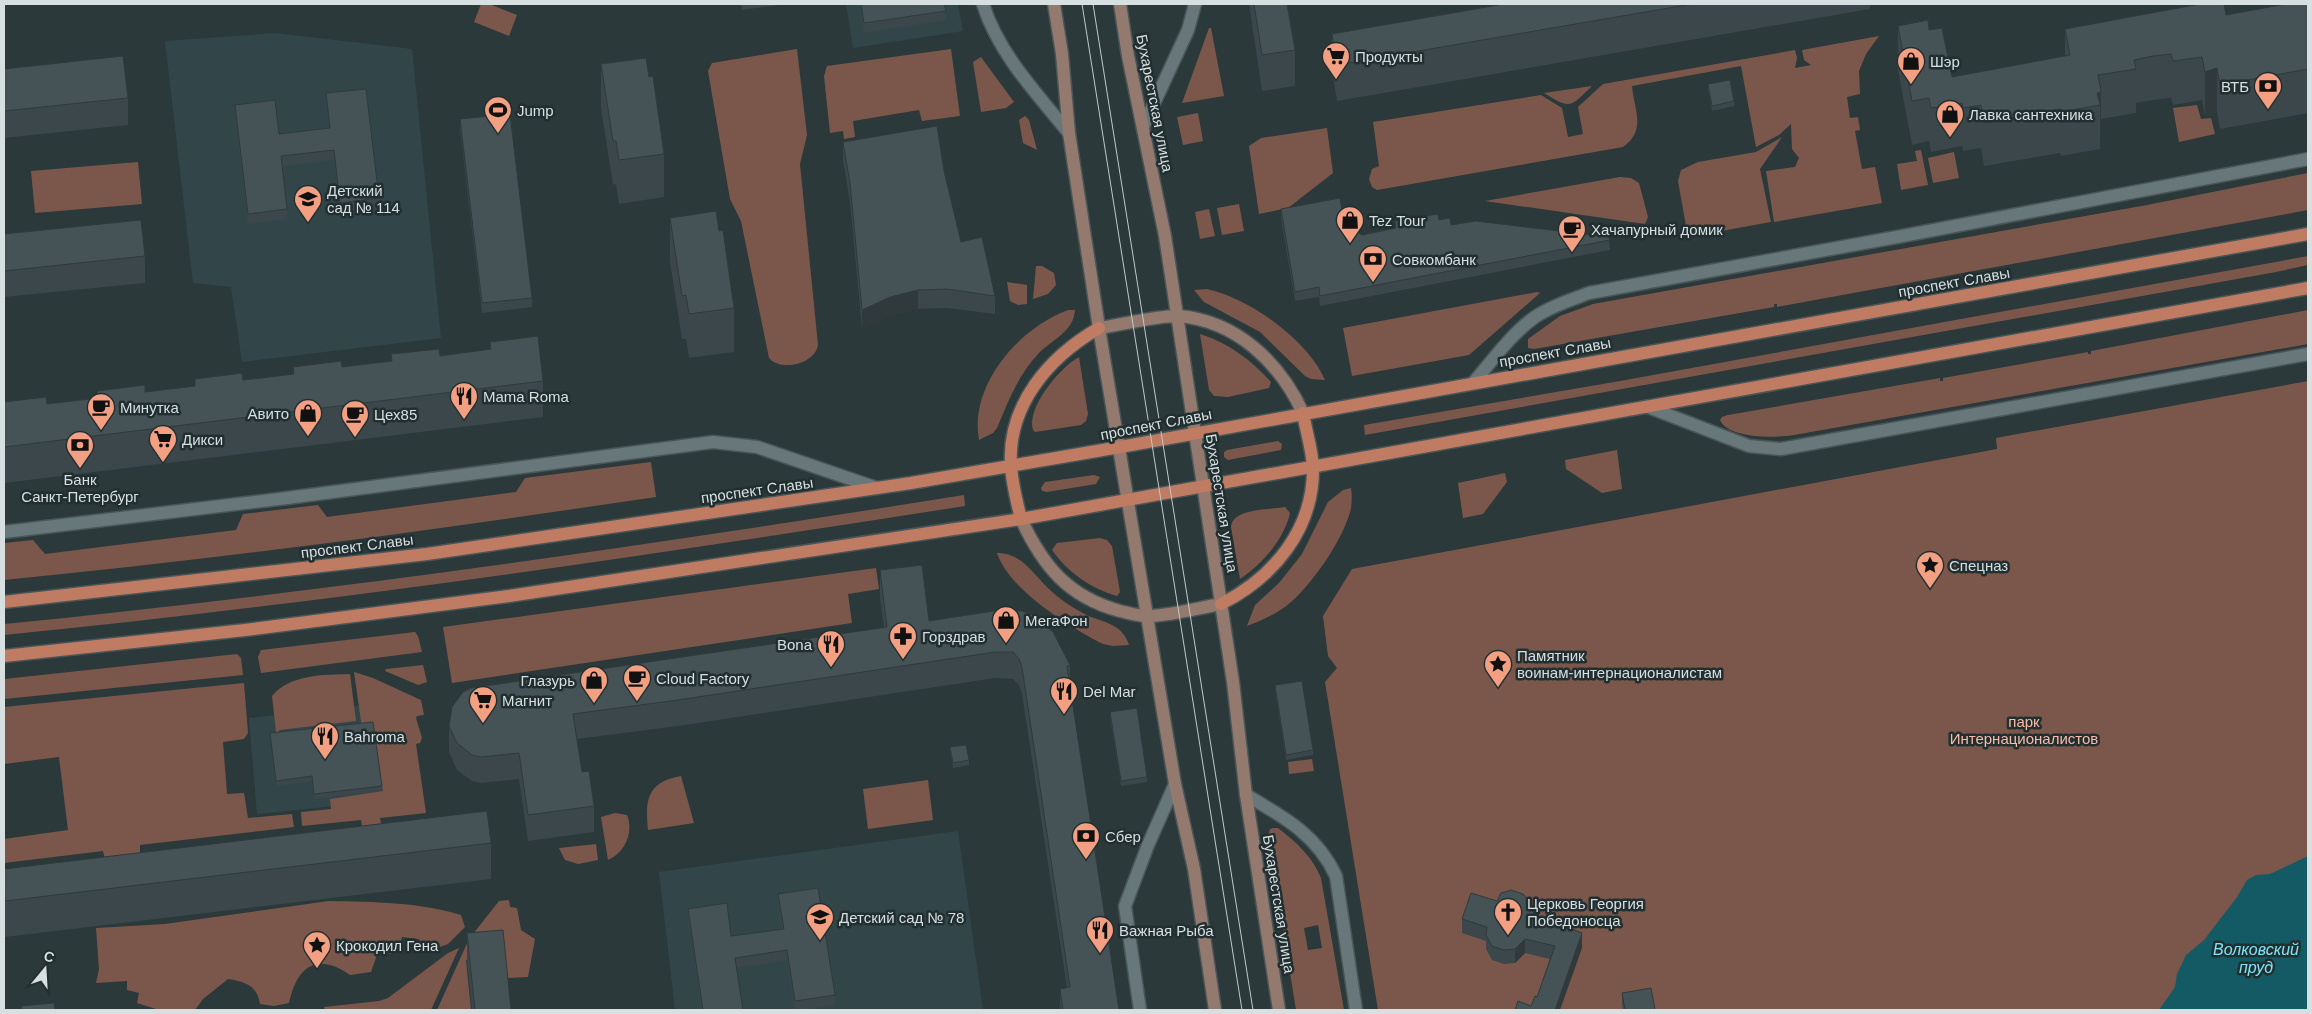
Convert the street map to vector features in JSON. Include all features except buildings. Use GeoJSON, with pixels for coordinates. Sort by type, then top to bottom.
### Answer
{"type":"FeatureCollection","features":[{"type":"Feature","properties":{"kind":"main road"},"geometry":{"type":"LineString","coordinates":[[1054,4],[1062,54],[1069,133],[1099,328],[1175,784],[1194,869],[1215,1010]]}},
{"type":"Feature","properties":{"kind":"main road","name":"Бухарестская улица"},"geometry":{"type":"LineString","coordinates":[[1120,4],[1128,56],[1144,125],[1177,316],[1202,486],[1222,604],[1246,795],[1279,1010]]}},
{"type":"Feature","properties":{"kind":"main road","name":"проспект Славы"},"geometry":{"type":"LineString","coordinates":[[4,602],[427,554],[877,488],[1120,447],[2308,234]]}},
{"type":"Feature","properties":{"kind":"main road"},"geometry":{"type":"LineString","coordinates":[[4,656],[245,630],[444,605],[637,578],[1021,519],[2308,288]]}},
{"type":"Feature","properties":{"kind":"main road"},"geometry":{"type":"LineString","coordinates":[[1177,316],[1218,326],[1254,347],[1283,377],[1303,414],[1313,466],[1310,491],[1304,515],[1294,538],[1280,559],[1263,577],[1244,593],[1222,604],[1148,617],[1104,606],[1082,596],[1061,581],[1044,563],[1021,519],[1011,466],[1013,441],[1019,416],[1030,393],[1044,372],[1061,354],[1099,328],[1177,316]]}},
{"type":"Feature","properties":{"kind":"street"},"geometry":{"type":"LineString","coordinates":[[983,4],[1000,42],[1036,93],[1069,133]]}},
{"type":"Feature","properties":{"kind":"street"},"geometry":{"type":"LineString","coordinates":[[1144,125],[1188,30],[1195,4]]}},
{"type":"Feature","properties":{"kind":"street"},"geometry":{"type":"LineString","coordinates":[[1473,383],[1505,345],[1535,317],[1558,304],[1589,293],[2308,159]]}},
{"type":"Feature","properties":{"kind":"street"},"geometry":{"type":"LineString","coordinates":[[1648,407],[1749,446],[1781,450],[2308,354]]}},
{"type":"Feature","properties":{"kind":"street"},"geometry":{"type":"LineString","coordinates":[[4,532],[297,497],[713,442],[757,447],[877,488]]}},
{"type":"Feature","properties":{"kind":"street"},"geometry":{"type":"LineString","coordinates":[[1140,1010],[1125,906],[1148,845],[1175,784]]}},
{"type":"Feature","properties":{"kind":"street"},"geometry":{"type":"LineString","coordinates":[[1246,795],[1284,817],[1305,834],[1327,857],[1336,876],[1356,1010]]}},
{"type":"Feature","properties":{"kind":"shaded area"},"geometry":{"type":"Polygon","coordinates":[[[846,4],[958,4],[963,31],[853,48],[846,4]]]}},
{"type":"Feature","properties":{"kind":"shaded area","name":"Детский сад № 114"},"geometry":{"type":"Polygon","coordinates":[[[275,33],[412,49],[441,338],[242,362],[231,287],[193,283],[165,41],[275,33]]]}},
{"type":"Feature","properties":{"kind":"shaded area"},"geometry":{"type":"Polygon","coordinates":[[[391,702],[401,799],[257,814],[249,718],[391,702]]]}},
{"type":"Feature","properties":{"kind":"shaded area","name":"Детский сад № 78"},"geometry":{"type":"Polygon","coordinates":[[[958,831],[983,1010],[675,1010],[659,872],[958,831]]]}},
{"type":"Feature","properties":{"kind":"green space"},"geometry":{"type":"Polygon","coordinates":[[[481,4],[489,4],[517,15],[509,36],[474,22],[481,4]]]}},
{"type":"Feature","properties":{"kind":"green space"},"geometry":{"type":"Polygon","coordinates":[[[1209,28],[1211,28],[1224,96],[1182,103],[1209,28]]]}},
{"type":"Feature","properties":{"kind":"green space"},"geometry":{"type":"Polygon","coordinates":[[[1879,36],[1866,54],[1859,71],[1860,94],[1847,97],[1850,118],[1858,117],[1860,130],[1855,131],[1862,169],[1875,167],[1882,203],[1774,222],[1766,171],[1795,167],[1799,158],[1792,149],[1791,124],[1779,135],[1756,147],[1741,66],[1632,86],[1637,127],[1635,134],[1623,147],[1377,190],[1372,187],[1369,179],[1372,169],[1379,166],[1373,122],[1541,95],[1562,108],[1568,137],[1583,134],[1578,107],[1603,84],[1795,50],[1797,58],[1795,68],[1811,65],[1804,60],[1802,50],[1879,36]]]}},
{"type":"Feature","properties":{"kind":"green space"},"geometry":{"type":"Polygon","coordinates":[[[797,49],[807,135],[800,164],[818,345],[816,352],[804,361],[797,364],[781,365],[769,358],[741,221],[730,199],[708,71],[712,63],[797,49]]]}},
{"type":"Feature","properties":{"kind":"green space"},"geometry":{"type":"Polygon","coordinates":[[[951,49],[960,116],[922,121],[919,110],[853,121],[855,137],[844,139],[843,131],[830,133],[824,76],[827,66],[951,49]]]}},
{"type":"Feature","properties":{"kind":"green space"},"geometry":{"type":"Polygon","coordinates":[[[981,57],[1014,102],[1006,108],[981,112],[973,62],[981,57]]]}},
{"type":"Feature","properties":{"kind":"green space"},"geometry":{"type":"Polygon","coordinates":[[[1592,86],[1570,104],[1560,102],[1544,93],[1592,86]]]}},
{"type":"Feature","properties":{"kind":"green space"},"geometry":{"type":"Polygon","coordinates":[[[2197,105],[2201,119],[2211,118],[2215,134],[2179,142],[2173,108],[2197,105]]]}},
{"type":"Feature","properties":{"kind":"green space"},"geometry":{"type":"Polygon","coordinates":[[[1198,113],[1203,141],[1183,145],[1177,117],[1198,113]]]}},
{"type":"Feature","properties":{"kind":"green space"},"geometry":{"type":"Polygon","coordinates":[[[1025,116],[1029,120],[1037,150],[1023,143],[1019,120],[1025,116]]]}},
{"type":"Feature","properties":{"kind":"green space"},"geometry":{"type":"Polygon","coordinates":[[[1327,128],[1333,173],[1288,208],[1259,214],[1249,146],[1261,138],[1327,128]]]}},
{"type":"Feature","properties":{"kind":"green space"},"geometry":{"type":"Polygon","coordinates":[[[1782,137],[1760,169],[1771,222],[1688,237],[1678,181],[1681,170],[1698,162],[1756,152],[1782,137]]]}},
{"type":"Feature","properties":{"kind":"green space"},"geometry":{"type":"Polygon","coordinates":[[[1921,150],[1928,185],[1901,190],[1897,164],[1917,161],[1915,151],[1921,150]]]}},
{"type":"Feature","properties":{"kind":"green space"},"geometry":{"type":"Polygon","coordinates":[[[1954,152],[1959,178],[1933,183],[1928,158],[1954,152]]]}},
{"type":"Feature","properties":{"kind":"green space"},"geometry":{"type":"Polygon","coordinates":[[[138,162],[142,204],[35,213],[31,171],[138,162]]]}},
{"type":"Feature","properties":{"kind":"green space"},"geometry":{"type":"Polygon","coordinates":[[[2308,173],[2308,210],[1777,307],[1777,304],[1774,304],[1774,307],[1534,349],[1528,348],[1528,339],[1560,316],[1593,304],[2147,205],[2308,173]]]}},
{"type":"Feature","properties":{"kind":"green space"},"geometry":{"type":"Polygon","coordinates":[[[1620,177],[1631,178],[1639,183],[1648,217],[1645,224],[1485,201],[1620,177]]]}},
{"type":"Feature","properties":{"kind":"green space"},"geometry":{"type":"Polygon","coordinates":[[[1239,204],[1244,231],[1222,235],[1217,208],[1239,204]]]}},
{"type":"Feature","properties":{"kind":"green space"},"geometry":{"type":"Polygon","coordinates":[[[1209,209],[1215,236],[1200,239],[1195,212],[1209,209]]]}},
{"type":"Feature","properties":{"kind":"green space"},"geometry":{"type":"Polygon","coordinates":[[[2308,256],[2308,265],[2276,272],[1365,435],[1364,425],[1620,381],[2308,256]]]}},
{"type":"Feature","properties":{"kind":"green space"},"geometry":{"type":"Polygon","coordinates":[[[1036,266],[1042,266],[1054,273],[1056,285],[1048,294],[1033,299],[1036,266]]]}},
{"type":"Feature","properties":{"kind":"green space"},"geometry":{"type":"Polygon","coordinates":[[[1007,282],[1027,285],[1027,304],[1018,305],[1010,301],[1007,282]]]}},
{"type":"Feature","properties":{"kind":"green space"},"geometry":{"type":"Polygon","coordinates":[[[1207,289],[1241,301],[1275,323],[1305,350],[1317,365],[1325,380],[1311,379],[1305,376],[1260,332],[1204,302],[1194,290],[1207,289]]]}},
{"type":"Feature","properties":{"kind":"green space"},"geometry":{"type":"Polygon","coordinates":[[[1537,292],[1540,293],[1469,355],[1352,376],[1343,328],[1537,292]]]}},
{"type":"Feature","properties":{"kind":"green space"},"geometry":{"type":"Polygon","coordinates":[[[1068,310],[1075,310],[1071,324],[1032,361],[1014,389],[997,428],[993,433],[979,440],[978,419],[982,399],[990,379],[1001,361],[1032,330],[1050,318],[1068,310]]]}},
{"type":"Feature","properties":{"kind":"green space"},"geometry":{"type":"Polygon","coordinates":[[[2308,310],[2308,344],[1794,435],[1765,437],[1742,434],[1725,426],[1720,420],[1728,415],[1940,378],[1940,381],[1943,381],[1943,378],[2088,352],[2088,354],[2091,354],[2091,351],[2308,310]]]}},
{"type":"Feature","properties":{"kind":"green space"},"geometry":{"type":"Polygon","coordinates":[[[1200,334],[1230,347],[1256,366],[1271,382],[1269,388],[1228,397],[1214,396],[1209,390],[1200,334]]]}},
{"type":"Feature","properties":{"kind":"green space"},"geometry":{"type":"Polygon","coordinates":[[[1079,357],[1088,414],[1086,421],[1081,425],[1035,432],[1032,421],[1039,400],[1054,379],[1071,362],[1079,357]]]}},
{"type":"Feature","properties":{"kind":"green space","name":"парк Интернационалистов"},"geometry":{"type":"Polygon","coordinates":[[[2308,381],[2308,1010],[1378,1010],[1325,682],[1337,668],[1328,656],[1323,616],[1352,569],[1997,449],[1996,438],[2308,381]]]}},
{"type":"Feature","properties":{"kind":"green space"},"geometry":{"type":"Polygon","coordinates":[[[1278,441],[1282,444],[1281,450],[1228,460],[1224,457],[1224,452],[1227,450],[1278,441]]]}},
{"type":"Feature","properties":{"kind":"green space"},"geometry":{"type":"Polygon","coordinates":[[[1617,450],[1622,489],[1602,493],[1566,469],[1565,460],[1617,450]]]}},
{"type":"Feature","properties":{"kind":"green space"},"geometry":{"type":"Polygon","coordinates":[[[651,462],[656,497],[330,543],[4,580],[4,543],[33,540],[45,554],[236,530],[243,514],[318,505],[327,517],[516,492],[525,478],[651,462]]]}},
{"type":"Feature","properties":{"kind":"green space"},"geometry":{"type":"Polygon","coordinates":[[[1505,473],[1507,482],[1483,514],[1463,518],[1458,483],[1505,473]]]}},
{"type":"Feature","properties":{"kind":"green space"},"geometry":{"type":"Polygon","coordinates":[[[1094,475],[1100,477],[1096,484],[1047,492],[1042,491],[1041,488],[1045,482],[1094,475]]]}},
{"type":"Feature","properties":{"kind":"green space"},"geometry":{"type":"Polygon","coordinates":[[[1351,488],[1352,498],[1348,520],[1318,572],[1300,594],[1281,610],[1247,626],[1255,605],[1279,583],[1302,554],[1328,502],[1343,490],[1351,488]]]}},
{"type":"Feature","properties":{"kind":"green space"},"geometry":{"type":"Polygon","coordinates":[[[964,495],[965,506],[726,543],[365,593],[4,635],[4,624],[245,598],[485,567],[964,495]]]}},
{"type":"Feature","properties":{"kind":"green space"},"geometry":{"type":"Polygon","coordinates":[[[1285,507],[1290,513],[1283,533],[1264,559],[1240,579],[1231,527],[1233,521],[1245,513],[1285,507]]]}},
{"type":"Feature","properties":{"kind":"green space"},"geometry":{"type":"Polygon","coordinates":[[[1100,538],[1107,540],[1112,546],[1120,592],[1117,596],[1098,589],[1081,579],[1052,550],[1057,543],[1100,538]]]}},
{"type":"Feature","properties":{"kind":"green space"},"geometry":{"type":"Polygon","coordinates":[[[997,553],[1013,556],[1020,560],[1063,601],[1091,617],[1109,623],[1119,629],[1129,645],[1113,646],[1103,644],[1074,628],[1042,606],[1014,580],[1004,567],[997,553]]]}},
{"type":"Feature","properties":{"kind":"green space"},"geometry":{"type":"Polygon","coordinates":[[[876,568],[879,589],[848,594],[852,623],[452,683],[443,627],[876,568]]]}},
{"type":"Feature","properties":{"kind":"green space"},"geometry":{"type":"Polygon","coordinates":[[[415,632],[418,636],[422,652],[261,673],[258,657],[261,650],[415,632]]]}},
{"type":"Feature","properties":{"kind":"green space"},"geometry":{"type":"Polygon","coordinates":[[[237,654],[241,658],[243,675],[4,699],[4,679],[237,654]]]}},
{"type":"Feature","properties":{"kind":"green space"},"geometry":{"type":"Polygon","coordinates":[[[423,665],[427,682],[418,685],[385,671],[386,669],[423,665]]]}},
{"type":"Feature","properties":{"kind":"green space"},"geometry":{"type":"Polygon","coordinates":[[[354,672],[373,678],[421,700],[424,715],[417,716],[416,718],[422,738],[420,743],[416,744],[426,813],[380,818],[382,829],[363,832],[361,820],[302,826],[301,812],[331,809],[330,799],[383,791],[373,727],[362,728],[354,672]]]}},
{"type":"Feature","properties":{"kind":"green space"},"geometry":{"type":"Polygon","coordinates":[[[350,674],[356,721],[279,730],[280,736],[276,732],[272,696],[279,689],[288,683],[308,677],[350,674]]]}},
{"type":"Feature","properties":{"kind":"green space"},"geometry":{"type":"Polygon","coordinates":[[[244,683],[248,733],[244,739],[223,742],[227,794],[244,793],[248,818],[292,814],[294,827],[140,845],[140,853],[105,860],[103,851],[4,863],[4,839],[68,830],[59,757],[4,764],[4,707],[244,683]]]}},
{"type":"Feature","properties":{"kind":"green space"},"geometry":{"type":"Polygon","coordinates":[[[1312,759],[1314,771],[1289,774],[1288,762],[1312,759]]]}},
{"type":"Feature","properties":{"kind":"green space"},"geometry":{"type":"Polygon","coordinates":[[[681,776],[694,823],[648,830],[647,810],[651,794],[661,783],[681,776]]]}},
{"type":"Feature","properties":{"kind":"green space"},"geometry":{"type":"Polygon","coordinates":[[[928,780],[933,820],[868,829],[863,789],[928,780]]]}},
{"type":"Feature","properties":{"kind":"green space"},"geometry":{"type":"Polygon","coordinates":[[[615,813],[627,815],[629,835],[619,852],[608,860],[601,817],[615,813]]]}},
{"type":"Feature","properties":{"kind":"green space"},"geometry":{"type":"Polygon","coordinates":[[[1278,828],[1298,845],[1313,863],[1321,878],[1344,1010],[1296,1010],[1268,837],[1270,829],[1278,828]],[[1318,925],[1304,928],[1308,950],[1322,948],[1318,925]]]}},
{"type":"Feature","properties":{"kind":"green space"},"geometry":{"type":"Polygon","coordinates":[[[596,844],[598,860],[578,864],[565,860],[559,848],[596,844]]]}},
{"type":"Feature","properties":{"kind":"green space"},"geometry":{"type":"Polygon","coordinates":[[[509,900],[510,907],[517,908],[521,930],[535,939],[528,977],[507,978],[504,956],[466,960],[471,1010],[437,1010],[469,939],[499,901],[509,900]]]}},
{"type":"Feature","properties":{"kind":"green space"},"geometry":{"type":"Polygon","coordinates":[[[329,901],[429,907],[461,915],[465,927],[448,944],[437,948],[429,947],[418,939],[402,937],[399,948],[390,954],[379,949],[371,972],[350,975],[328,964],[310,966],[297,980],[289,1003],[274,1006],[260,1004],[253,989],[245,983],[228,979],[203,999],[195,1010],[159,1010],[137,1003],[139,993],[127,990],[127,981],[96,983],[99,969],[96,928],[165,924],[329,901]]]}},
{"type":"Feature","properties":{"kind":"green space"},"geometry":{"type":"Polygon","coordinates":[[[459,948],[431,1010],[325,1010],[324,1007],[379,1001],[388,998],[448,953],[459,948]]]}},
{"type":"Feature","properties":{"kind":"water","name":"Волковский пруд"},"geometry":{"type":"Polygon","coordinates":[[[2308,856],[2308,1010],[2159,1010],[2175,987],[2177,974],[2186,955],[2204,940],[2237,897],[2247,880],[2256,875],[2270,874],[2308,856]]]}},
{"type":"Feature","properties":{"kind":"tram line"},"geometry":{"type":"LineString","coordinates":[[1082,4],[1242,1010]]}},
{"type":"Feature","properties":{"kind":"tram line"},"geometry":{"type":"LineString","coordinates":[[1093,4],[1253,1010]]}},
{"type":"Feature","properties":{"kind":"place","name":"Продукты"},"geometry":{"type":"Point","coordinates":[1336,80]}},
{"type":"Feature","properties":{"kind":"place","name":"Шэр"},"geometry":{"type":"Point","coordinates":[1911,85]}},
{"type":"Feature","properties":{"kind":"place","name":"ВТБ"},"geometry":{"type":"Point","coordinates":[2268,110]}},
{"type":"Feature","properties":{"kind":"place","name":"Jump"},"geometry":{"type":"Point","coordinates":[498,134]}},
{"type":"Feature","properties":{"kind":"place","name":"Лавка сантехника"},"geometry":{"type":"Point","coordinates":[1950,138]}},
{"type":"Feature","properties":{"kind":"place","name":"Детский сад № 114"},"geometry":{"type":"Point","coordinates":[308,223]}},
{"type":"Feature","properties":{"kind":"place","name":"Tez Tour"},"geometry":{"type":"Point","coordinates":[1350,244]}},
{"type":"Feature","properties":{"kind":"place","name":"Хачапурный домик"},"geometry":{"type":"Point","coordinates":[1572,253]}},
{"type":"Feature","properties":{"kind":"place","name":"Совкомбанк"},"geometry":{"type":"Point","coordinates":[1373,283]}},
{"type":"Feature","properties":{"kind":"place","name":"Mama Roma"},"geometry":{"type":"Point","coordinates":[464,420]}},
{"type":"Feature","properties":{"kind":"place","name":"Минутка"},"geometry":{"type":"Point","coordinates":[101,431]}},
{"type":"Feature","properties":{"kind":"place","name":"Авито"},"geometry":{"type":"Point","coordinates":[308,437]}},
{"type":"Feature","properties":{"kind":"place","name":"Цех85"},"geometry":{"type":"Point","coordinates":[355,438]}},
{"type":"Feature","properties":{"kind":"place","name":"Дикси"},"geometry":{"type":"Point","coordinates":[163,463]}},
{"type":"Feature","properties":{"kind":"place","name":"Банк Санкт-Петербург"},"geometry":{"type":"Point","coordinates":[80,469]}},
{"type":"Feature","properties":{"kind":"place","name":"Спецназ"},"geometry":{"type":"Point","coordinates":[1930,589]}},
{"type":"Feature","properties":{"kind":"place","name":"МегаФон"},"geometry":{"type":"Point","coordinates":[1006,644]}},
{"type":"Feature","properties":{"kind":"place","name":"Горздрав"},"geometry":{"type":"Point","coordinates":[903,660]}},
{"type":"Feature","properties":{"kind":"place","name":"Bona"},"geometry":{"type":"Point","coordinates":[831,668]}},
{"type":"Feature","properties":{"kind":"place","name":"Памятник воинам-интернационалистам"},"geometry":{"type":"Point","coordinates":[1498,688]}},
{"type":"Feature","properties":{"kind":"place","name":"Cloud Factory"},"geometry":{"type":"Point","coordinates":[637,702]}},
{"type":"Feature","properties":{"kind":"place","name":"Глазурь"},"geometry":{"type":"Point","coordinates":[594,704]}},
{"type":"Feature","properties":{"kind":"place","name":"Del Mar"},"geometry":{"type":"Point","coordinates":[1064,715]}},
{"type":"Feature","properties":{"kind":"place","name":"Магнит"},"geometry":{"type":"Point","coordinates":[483,724]}},
{"type":"Feature","properties":{"kind":"place","name":"Bahroma"},"geometry":{"type":"Point","coordinates":[325,760]}},
{"type":"Feature","properties":{"kind":"place","name":"Сбер"},"geometry":{"type":"Point","coordinates":[1086,860]}},
{"type":"Feature","properties":{"kind":"place","name":"Церковь Георгия Победоносца"},"geometry":{"type":"Point","coordinates":[1508,936]}},
{"type":"Feature","properties":{"kind":"place","name":"Детский сад № 78"},"geometry":{"type":"Point","coordinates":[820,941]}},
{"type":"Feature","properties":{"kind":"place","name":"Важная Рыба"},"geometry":{"type":"Point","coordinates":[1100,954]}},
{"type":"Feature","properties":{"kind":"place","name":"Крокодил Гена"},"geometry":{"type":"Point","coordinates":[317,969]}}]}
